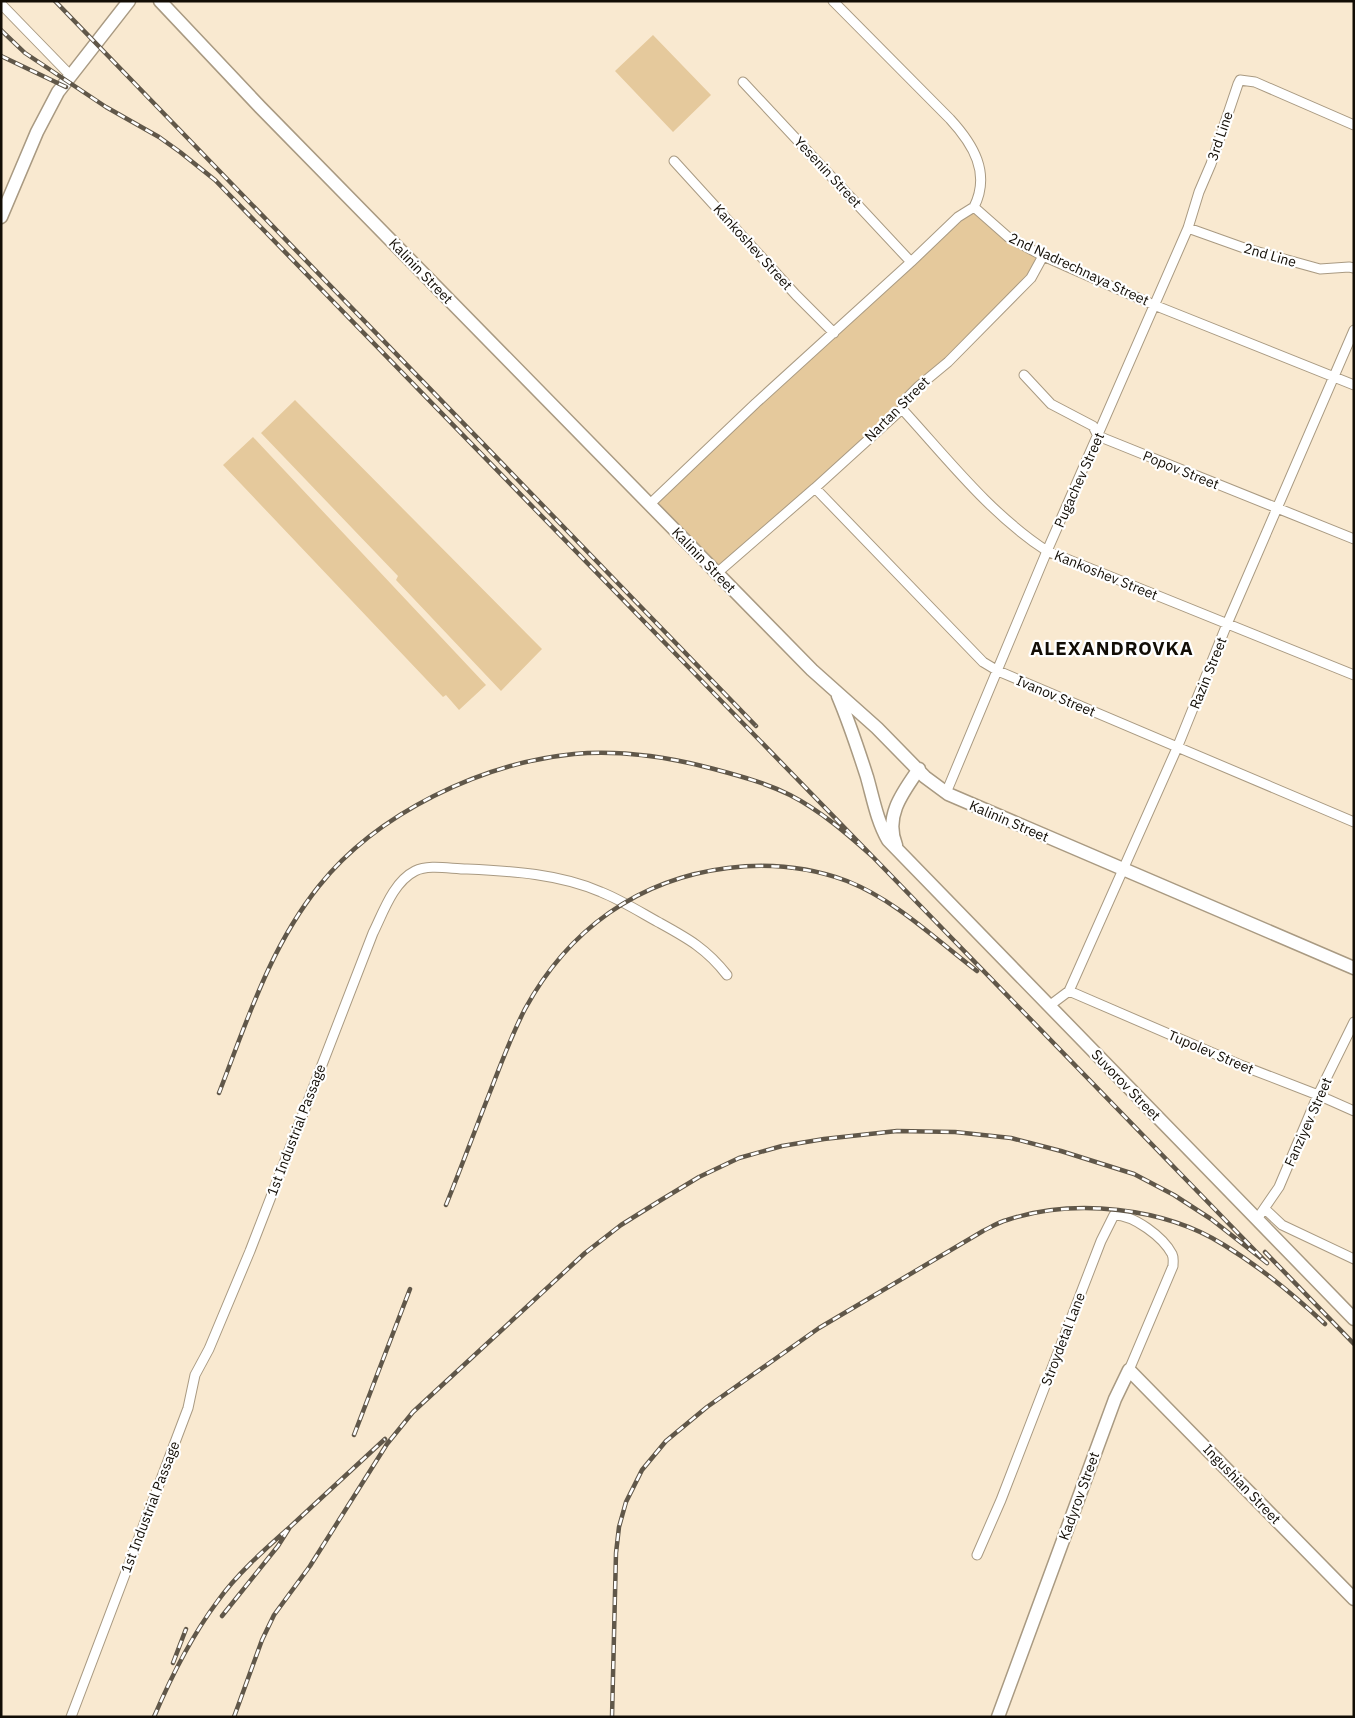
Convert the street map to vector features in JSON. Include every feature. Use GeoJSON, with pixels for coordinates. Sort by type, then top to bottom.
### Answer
{"type":"FeatureCollection","features":[{"type":"Feature","properties":{"kind":"main road"},"geometry":{"type":"LineString","coordinates":[[1,217],[37,132],[58,92],[129,1]]}},
{"type":"Feature","properties":{"kind":"main road","name":"Kalinin Street"},"geometry":{"type":"LineString","coordinates":[[160,1],[274,122],[812,670],[919,769],[925,777],[946,793],[1354,968]]}},
{"type":"Feature","properties":{"kind":"main road","name":"Suvorov Street"},"geometry":{"type":"LineString","coordinates":[[836,691],[857,743],[884,834],[899,852],[1049,1006],[1261,1214],[1354,1319]]}},
{"type":"Feature","properties":{"kind":"main road"},"geometry":{"type":"LineString","coordinates":[[899,852],[894,839],[893,814],[897,801],[919,769]]}},
{"type":"Feature","properties":{"kind":"main road","name":"Ingushian Street"},"geometry":{"type":"LineString","coordinates":[[1129,1370],[1354,1599]]}},
{"type":"Feature","properties":{"kind":"main road","name":"Kadyrov Street"},"geometry":{"type":"LineString","coordinates":[[998,1717],[1115,1399],[1129,1370]]}},
{"type":"Feature","properties":{"kind":"street"},"geometry":{"type":"LineString","coordinates":[[650,504],[756,403],[912,262],[958,216],[974,207],[979,196],[982,184],[976,158],[968,140],[950,119],[833,1]]}},
{"type":"Feature","properties":{"kind":"street"},"geometry":{"type":"LineString","coordinates":[[1,4],[71,76]]}},
{"type":"Feature","properties":{"kind":"street","name":"3rd Line"},"geometry":{"type":"LineString","coordinates":[[1154,305],[1188,228],[1198,192],[1211,164],[1240,80],[1255,82],[1354,125]]}},
{"type":"Feature","properties":{"kind":"street","name":"Yesenin Street"},"geometry":{"type":"LineString","coordinates":[[743,82],[912,262]]}},
{"type":"Feature","properties":{"kind":"street","name":"Kankoshev Street"},"geometry":{"type":"LineString","coordinates":[[674,161],[796,294],[834,332]]}},
{"type":"Feature","properties":{"kind":"street","name":"2nd Nadrechnaya Street"},"geometry":{"type":"LineString","coordinates":[[974,207],[1003,234],[1042,256],[1154,305],[1354,385]]}},
{"type":"Feature","properties":{"kind":"street","name":"2nd Line"},"geometry":{"type":"LineString","coordinates":[[1188,228],[1244,248],[1320,269],[1349,266],[1354,268]]}},
{"type":"Feature","properties":{"kind":"street","name":"Nartan Street"},"geometry":{"type":"LineString","coordinates":[[717,573],[815,488],[902,408],[904,401],[948,362],[1031,278],[1042,256]]}},
{"type":"Feature","properties":{"kind":"street","name":"Pugachev Street"},"geometry":{"type":"LineString","coordinates":[[946,793],[1047,551],[1154,305]]}},
{"type":"Feature","properties":{"kind":"street","name":"Razin Street"},"geometry":{"type":"LineString","coordinates":[[1049,1006],[1069,991],[1177,748],[1354,330]]}},
{"type":"Feature","properties":{"kind":"street","name":"Popov Street"},"geometry":{"type":"LineString","coordinates":[[1024,376],[1051,404],[1093,426],[1098,436],[1354,539]]}},
{"type":"Feature","properties":{"kind":"street","name":"Kankoshev Street"},"geometry":{"type":"LineString","coordinates":[[902,408],[988,502],[1029,540],[1047,551],[1354,675]]}},
{"type":"Feature","properties":{"kind":"street","name":"Ivanov Street"},"geometry":{"type":"LineString","coordinates":[[815,488],[983,662],[998,671],[1354,822]]}},
{"type":"Feature","properties":{"kind":"street","name":"1st Industrial Passage"},"geometry":{"type":"LineString","coordinates":[[71,1717],[188,1408],[195,1375],[209,1349],[250,1251],[373,933],[388,902],[404,880],[416,870],[429,868],[505,870],[580,884],[601,891],[699,946],[716,960],[727,975]]}},
{"type":"Feature","properties":{"kind":"street","name":"Tupolev Street"},"geometry":{"type":"LineString","coordinates":[[1069,991],[1243,1066],[1354,1111]]}},
{"type":"Feature","properties":{"kind":"street","name":"Fanziyev Street"},"geometry":{"type":"LineString","coordinates":[[1261,1214],[1279,1187],[1318,1095],[1354,1022]]}},
{"type":"Feature","properties":{"kind":"street"},"geometry":{"type":"LineString","coordinates":[[1261,1214],[1354,1259]]}},
{"type":"Feature","properties":{"kind":"street","name":"Stroydetal Lane"},"geometry":{"type":"LineString","coordinates":[[977,1555],[1001,1500],[1101,1241],[1114,1215],[1129,1218],[1139,1223],[1150,1230],[1164,1244],[1173,1256],[1173,1266],[1166,1278]]}},
{"type":"Feature","properties":{"kind":"street","name":"Kadyrov Street"},"geometry":{"type":"LineString","coordinates":[[1129,1370],[1166,1278]]}},
{"type":"Feature","properties":{"kind":"shaded area"},"geometry":{"type":"Polygon","coordinates":[[[653,35],[711,95],[673,132],[615,71],[653,35]]]}},
{"type":"Feature","properties":{"kind":"shaded area"},"geometry":{"type":"Polygon","coordinates":[[[974,207],[989,221],[1043,256],[1035,272],[904,401],[717,573],[650,504],[974,207]]]}},
{"type":"Feature","properties":{"kind":"shaded area"},"geometry":{"type":"Polygon","coordinates":[[[295,400],[542,649],[501,691],[396,580],[398,576],[261,433],[295,400]]]}},
{"type":"Feature","properties":{"kind":"shaded area"},"geometry":{"type":"Polygon","coordinates":[[[253,437],[486,685],[459,710],[446,695],[443,697],[223,465],[253,437]]]}},
{"type":"Feature","properties":{"kind":"railway"},"geometry":{"type":"LineString","coordinates":[[55,1],[756,726]]}},
{"type":"Feature","properties":{"kind":"railway"},"geometry":{"type":"LineString","coordinates":[[1,30],[25,53],[106,107],[159,137],[215,180],[872,856],[823,815],[790,795],[743,777],[680,761],[627,754],[574,754],[539,759],[468,780],[434,796],[370,836],[343,860],[319,886],[302,909],[273,959],[250,1012],[219,1093]]}},
{"type":"Feature","properties":{"kind":"railway"},"geometry":{"type":"LineString","coordinates":[[1,56],[66,87]]}},
{"type":"Feature","properties":{"kind":"railway"},"geometry":{"type":"LineString","coordinates":[[234,1717],[262,1640],[274,1615],[310,1566],[387,1444],[413,1412],[585,1253],[621,1225],[661,1200],[699,1177],[739,1158],[782,1146],[824,1139],[897,1131],[955,1132],[1011,1138],[1061,1151],[1134,1174],[1174,1195],[1211,1219],[1267,1263],[872,856]]}},
{"type":"Feature","properties":{"kind":"railway"},"geometry":{"type":"LineString","coordinates":[[446,1205],[511,1040],[525,1009],[542,981],[562,955],[584,933],[609,913],[636,897],[664,884],[695,874],[728,868],[758,866],[788,867],[833,876],[865,889],[899,910],[977,971]]}},
{"type":"Feature","properties":{"kind":"railway"},"geometry":{"type":"LineString","coordinates":[[612,1717],[616,1553],[619,1527],[626,1502],[642,1470],[666,1441],[707,1407],[819,1328],[983,1231],[1007,1220],[1033,1213],[1061,1209],[1118,1210],[1174,1222],[1200,1232],[1251,1263],[1325,1324]]}},
{"type":"Feature","properties":{"kind":"railway"},"geometry":{"type":"LineString","coordinates":[[1265,1252],[1354,1344]]}},
{"type":"Feature","properties":{"kind":"railway"},"geometry":{"type":"LineString","coordinates":[[354,1435],[410,1289]]}},
{"type":"Feature","properties":{"kind":"railway"},"geometry":{"type":"LineString","coordinates":[[290,1527],[385,1439]]}},
{"type":"Feature","properties":{"kind":"railway"},"geometry":{"type":"LineString","coordinates":[[154,1717],[182,1658],[217,1602],[242,1572],[290,1527],[278,1546],[222,1616]]}},
{"type":"Feature","properties":{"kind":"railway"},"geometry":{"type":"LineString","coordinates":[[173,1663],[186,1629]]}},
{"type":"Feature","properties":{"kind":"district","name":"ALEXANDROVKA"},"geometry":{"type":"Point","coordinates":[1112,648]}}]}
